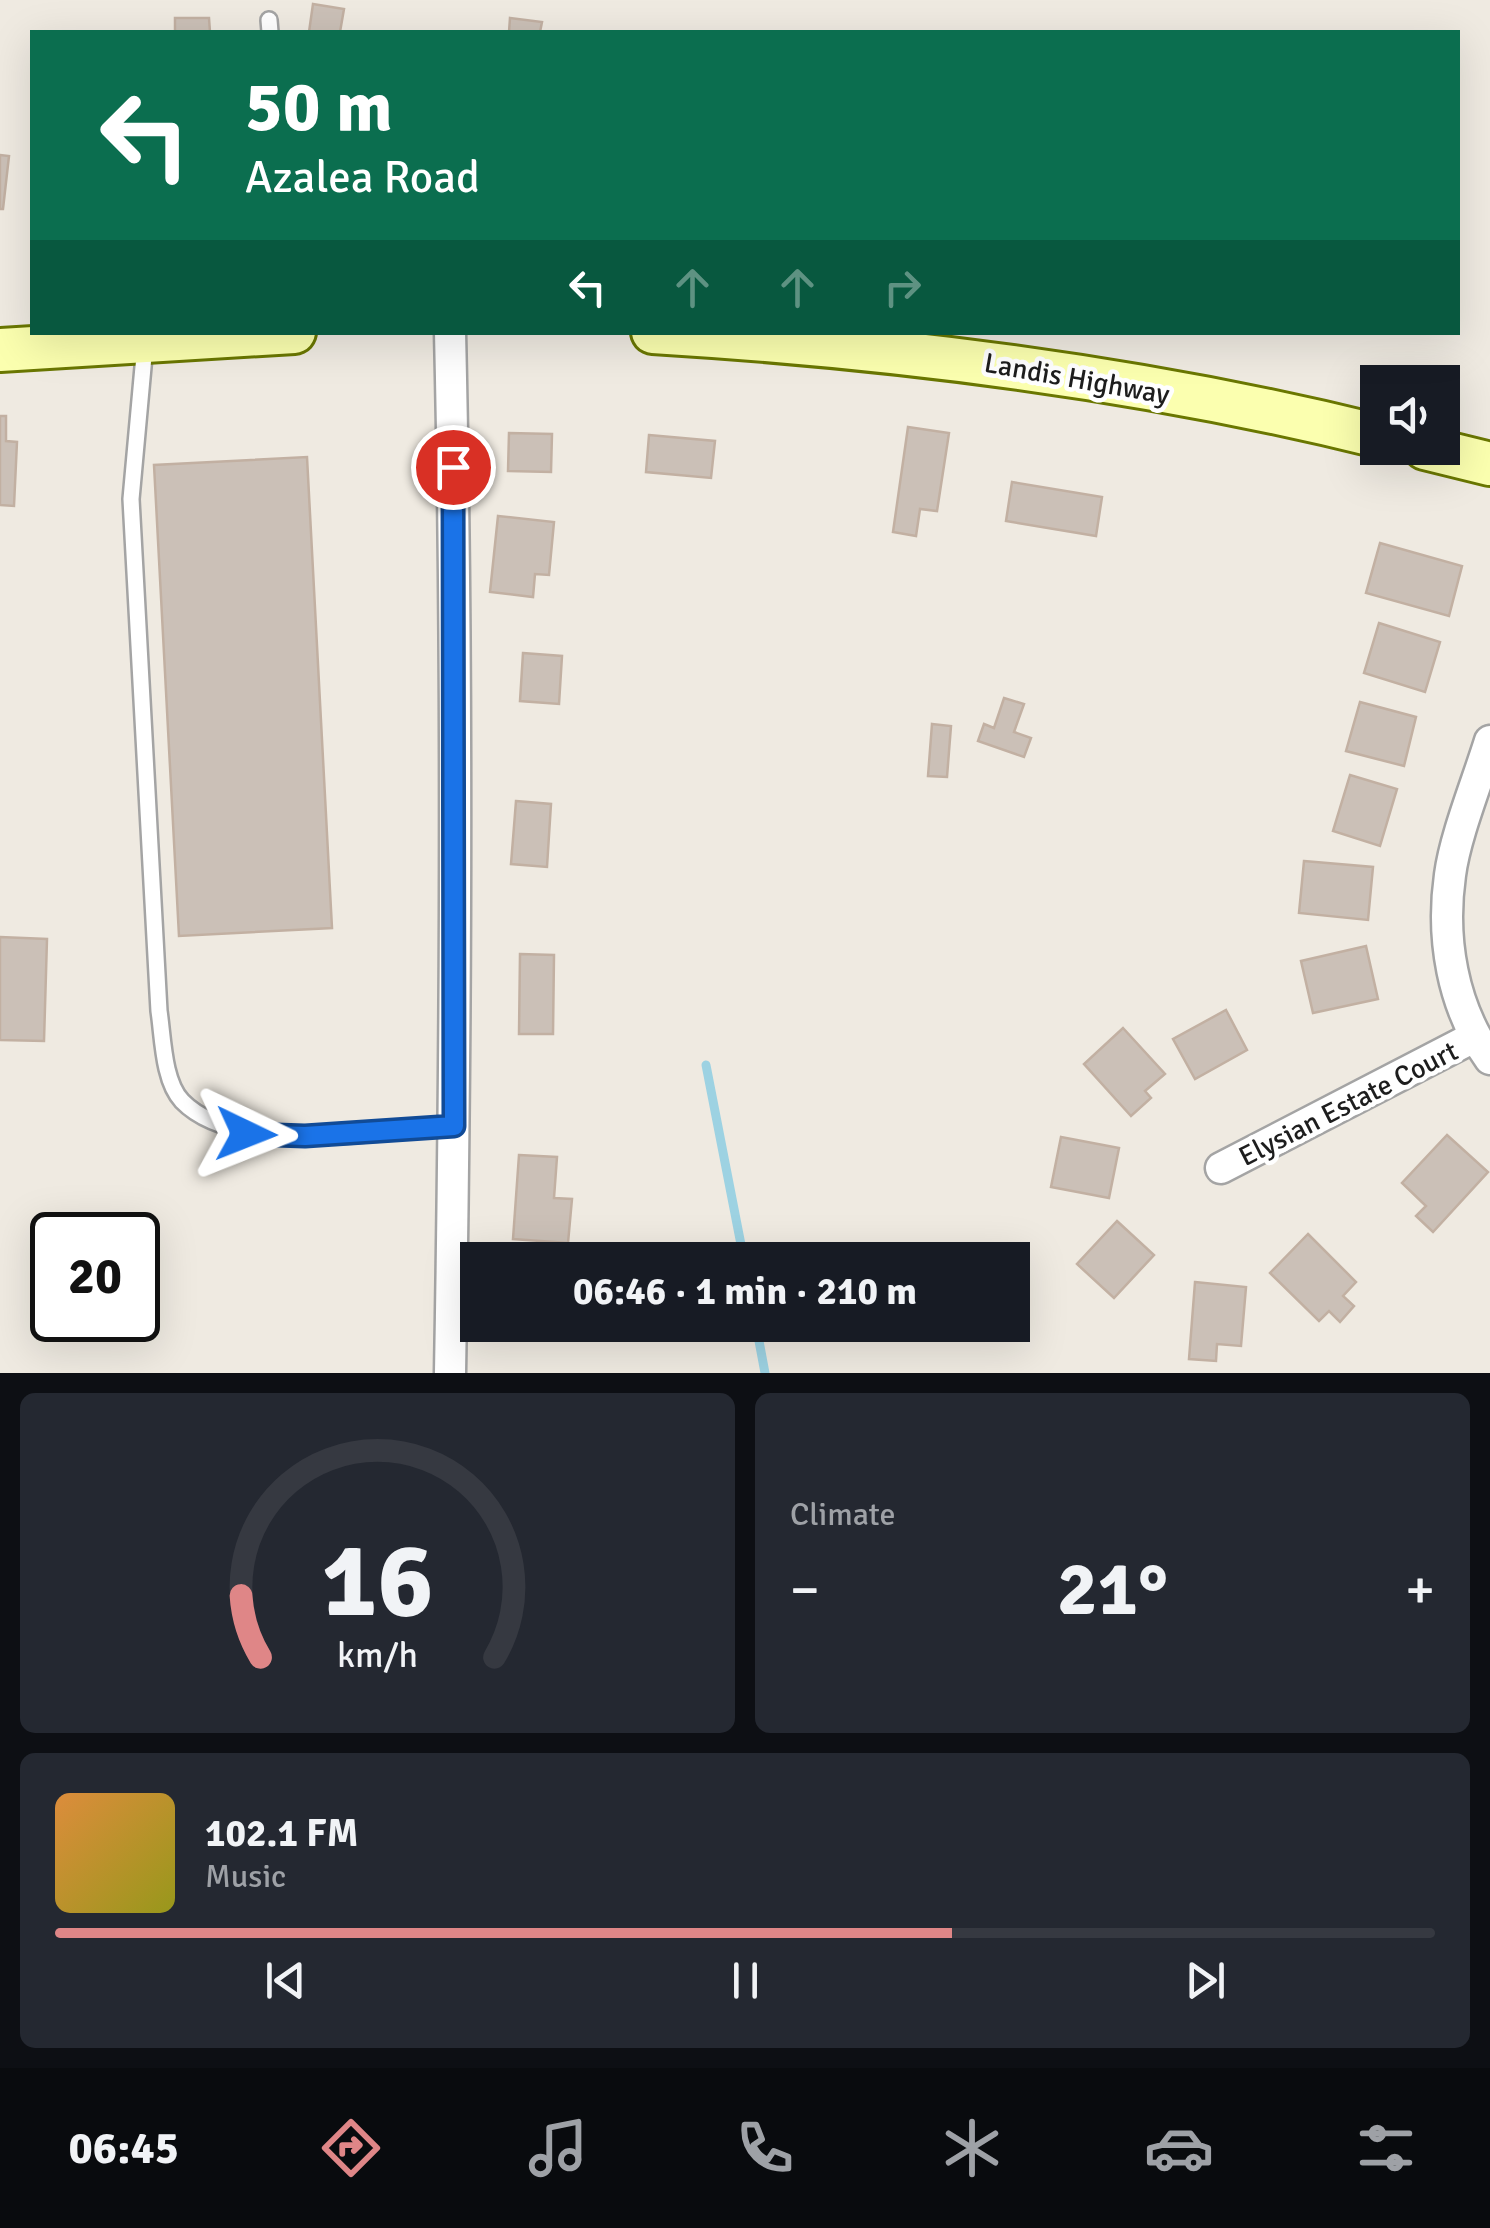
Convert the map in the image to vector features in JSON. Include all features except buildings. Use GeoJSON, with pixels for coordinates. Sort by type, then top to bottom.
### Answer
{"type":"FeatureCollection","features":[{"type":"Feature","properties":{"kind":"main road"},"geometry":{"type":"LineString","coordinates":[[0,350],[244,335]]}},
{"type":"Feature","properties":{"kind":"main road","name":"Landis Highway"},"geometry":{"type":"LineString","coordinates":[[699,335],[820,343],[974,360],[1116,383],[1360,432]]}},
{"type":"Feature","properties":{"kind":"main road"},"geometry":{"type":"LineString","coordinates":[[1460,457],[1490,464]]}},
{"type":"Feature","properties":{"kind":"street"},"geometry":{"type":"LineString","coordinates":[[450,335],[454,501],[454,1126],[450,1373]]}},
{"type":"Feature","properties":{"kind":"street"},"geometry":{"type":"LineString","coordinates":[[1482,1048],[1452,974],[1446,920],[1450,871],[1490,741]]}},
{"type":"Feature","properties":{"kind":"street","name":"Elysian Estate Court"},"geometry":{"type":"LineString","coordinates":[[1221,1168],[1482,1048]]}},
{"type":"Feature","properties":{"kind":"lane"},"geometry":{"type":"LineString","coordinates":[[145,341],[131,499],[159,1011],[168,1071],[179,1099],[204,1117],[246,1134],[305,1136],[454,1126]]}},
{"type":"Feature","properties":{"kind":"waterway"},"geometry":{"type":"LineString","coordinates":[[706,1065],[740,1242]]}},
{"type":"Feature","properties":{"kind":"waterway"},"geometry":{"type":"LineString","coordinates":[[759,1342],[765,1373]]}},
{"type":"Feature","properties":{"kind":"route"},"geometry":{"type":"LineString","coordinates":[[246,1134],[305,1136],[454,1126],[453,467]]}}]}
